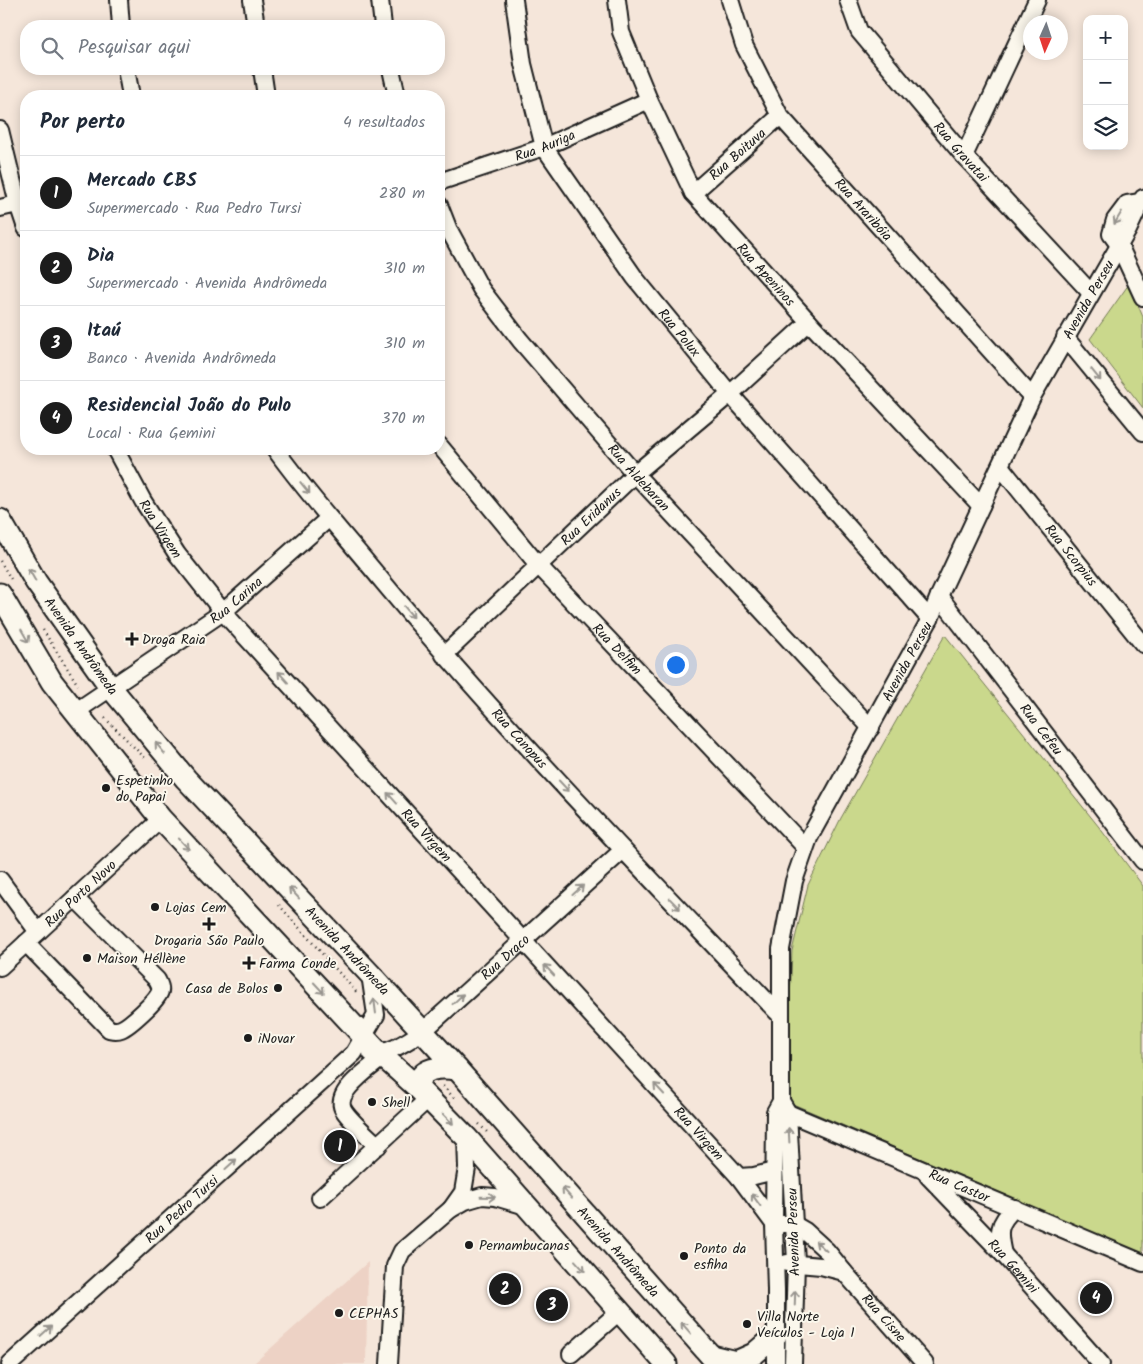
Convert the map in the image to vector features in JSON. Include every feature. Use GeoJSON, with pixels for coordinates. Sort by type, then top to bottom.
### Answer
{"type":"FeatureCollection","features":[{"type":"Feature","properties":{"kind":"main road","name":"Avenida Andrômeda"},"geometry":{"type":"LineString","coordinates":[[0,520],[36,582],[111,688],[186,779],[457,1069],[715,1360]]}},
{"type":"Feature","properties":{"kind":"main road"},"geometry":{"type":"LineString","coordinates":[[0,594],[52,682],[161,819],[359,1044],[382,1055],[466,1137],[666,1364]]}},
{"type":"Feature","properties":{"kind":"main road"},"geometry":{"type":"LineString","coordinates":[[423,1093],[418,1081],[428,1071],[439,1067],[457,1069]]}},
{"type":"Feature","properties":{"kind":"main road"},"geometry":{"type":"LineString","coordinates":[[715,1360],[736,1362],[754,1354],[776,1335]]}},
{"type":"Feature","properties":{"kind":"street"},"geometry":{"type":"LineString","coordinates":[[119,0],[121,20]]}},
{"type":"Feature","properties":{"kind":"street"},"geometry":{"type":"LineString","coordinates":[[252,0],[255,20]]}},
{"type":"Feature","properties":{"kind":"street"},"geometry":{"type":"LineString","coordinates":[[380,0],[382,20]]}},
{"type":"Feature","properties":{"kind":"street","name":"Rua Polux"},"geometry":{"type":"LineString","coordinates":[[514,0],[523,64],[544,147],[635,278],[730,394],[930,619]]}},
{"type":"Feature","properties":{"kind":"street","name":"Rua Apeninos"},"geometry":{"type":"LineString","coordinates":[[617,0],[621,32],[649,100],[693,193],[808,322],[981,506]]}},
{"type":"Feature","properties":{"kind":"street","name":"Rua Araribóia"},"geometry":{"type":"LineString","coordinates":[[730,0],[744,45],[780,116],[1032,397]]}},
{"type":"Feature","properties":{"kind":"street","name":"Rua Gravatai"},"geometry":{"type":"LineString","coordinates":[[848,0],[859,32],[964,156],[1091,293]]}},
{"type":"Feature","properties":{"kind":"street"},"geometry":{"type":"LineString","coordinates":[[964,156],[1037,0]]}},
{"type":"Feature","properties":{"kind":"street"},"geometry":{"type":"LineString","coordinates":[[127,75],[130,90]]}},
{"type":"Feature","properties":{"kind":"street"},"geometry":{"type":"LineString","coordinates":[[263,75],[265,90]]}},
{"type":"Feature","properties":{"kind":"street"},"geometry":{"type":"LineString","coordinates":[[392,75],[396,90]]}},
{"type":"Feature","properties":{"kind":"street","name":"Rua Auriga"},"geometry":{"type":"LineString","coordinates":[[445,180],[544,147],[649,100]]}},
{"type":"Feature","properties":{"kind":"street","name":"Rua Boituva"},"geometry":{"type":"LineString","coordinates":[[693,193],[780,116]]}},
{"type":"Feature","properties":{"kind":"street"},"geometry":{"type":"LineString","coordinates":[[0,130],[20,196]]}},
{"type":"Feature","properties":{"kind":"street","name":"Avenida Perseu"},"geometry":{"type":"LineString","coordinates":[[793,1364],[796,1262],[781,1109],[780,1015],[781,949],[794,881],[805,847],[930,619],[1032,397],[1119,245],[1111,234],[1115,220],[1127,204],[1142,200]]}},
{"type":"Feature","properties":{"kind":"street"},"geometry":{"type":"LineString","coordinates":[[0,208],[20,203]]}},
{"type":"Feature","properties":{"kind":"street","name":"Rua Aldebaran"},"geometry":{"type":"LineString","coordinates":[[445,220],[481,289],[520,340],[635,474],[871,728]]}},
{"type":"Feature","properties":{"kind":"street"},"geometry":{"type":"LineString","coordinates":[[1119,245],[1143,297]]}},
{"type":"Feature","properties":{"kind":"street","name":"Rua Eridanus"},"geometry":{"type":"LineString","coordinates":[[444,655],[635,474],[730,394],[808,322]]}},
{"type":"Feature","properties":{"kind":"street"},"geometry":{"type":"LineString","coordinates":[[1065,337],[1143,432]]}},
{"type":"Feature","properties":{"kind":"street","name":"Rua Delfim"},"geometry":{"type":"LineString","coordinates":[[445,452],[539,566],[805,847]]}},
{"type":"Feature","properties":{"kind":"street","name":"Rua Virgem"},"geometry":{"type":"LineString","coordinates":[[118,455],[143,501],[178,554],[223,612],[739,1177],[774,1224]]}},
{"type":"Feature","properties":{"kind":"street","name":"Rua Canopus"},"geometry":{"type":"LineString","coordinates":[[280,455],[329,518],[444,655],[623,850],[780,1015]]}},
{"type":"Feature","properties":{"kind":"street","name":"Rua Scorpius"},"geometry":{"type":"LineString","coordinates":[[1000,466],[1143,644]]}},
{"type":"Feature","properties":{"kind":"street","name":"Rua Carina"},"geometry":{"type":"LineString","coordinates":[[75,712],[223,612],[329,518]]}},
{"type":"Feature","properties":{"kind":"street","name":"Rua Cefeu"},"geometry":{"type":"LineString","coordinates":[[939,596],[1142,856]]}},
{"type":"Feature","properties":{"kind":"street","name":"Rua Porto Novo"},"geometry":{"type":"LineString","coordinates":[[0,967],[161,819]]}},
{"type":"Feature","properties":{"kind":"street","name":"Rua Draco"},"geometry":{"type":"LineString","coordinates":[[378,1146],[342,1108],[343,1094],[382,1055],[422,1032],[623,850]]}},
{"type":"Feature","properties":{"kind":"street"},"geometry":{"type":"LineString","coordinates":[[0,880],[32,937],[109,1029],[122,1029],[157,998],[160,986],[157,980],[75,898]]}},
{"type":"Feature","properties":{"kind":"street","name":"Rua Pedro Tursi"},"geometry":{"type":"LineString","coordinates":[[20,1360],[359,1044],[376,1015],[370,974]]}},
{"type":"Feature","properties":{"kind":"street"},"geometry":{"type":"LineString","coordinates":[[320,1198],[378,1146],[423,1093]]}},
{"type":"Feature","properties":{"kind":"street","name":"Avenida Perseu"},"geometry":{"type":"LineString","coordinates":[[776,1364],[774,1171],[781,1109]]}},
{"type":"Feature","properties":{"kind":"street","name":"Rua Castor"},"geometry":{"type":"LineString","coordinates":[[781,1109],[1143,1263]]}},
{"type":"Feature","properties":{"kind":"street"},"geometry":{"type":"LineString","coordinates":[[389,1364],[395,1266],[402,1251],[451,1208],[463,1192],[467,1168],[466,1137]]}},
{"type":"Feature","properties":{"kind":"street","name":"Rua Gemini"},"geometry":{"type":"LineString","coordinates":[[923,1170],[1003,1254],[1101,1364]]}},
{"type":"Feature","properties":{"kind":"street"},"geometry":{"type":"LineString","coordinates":[[739,1177],[754,1176],[774,1171]]}},
{"type":"Feature","properties":{"kind":"street"},"geometry":{"type":"LineString","coordinates":[[451,1208],[482,1196],[495,1197],[526,1206]]}},
{"type":"Feature","properties":{"kind":"street"},"geometry":{"type":"LineString","coordinates":[[1003,1254],[999,1237],[1001,1225],[1006,1216],[1015,1208]]}},
{"type":"Feature","properties":{"kind":"street"},"geometry":{"type":"LineString","coordinates":[[774,1224],[793,1224]]}},
{"type":"Feature","properties":{"kind":"street","name":"Rua Cisne"},"geometry":{"type":"LineString","coordinates":[[793,1224],[827,1251],[924,1364]]}},
{"type":"Feature","properties":{"kind":"street"},"geometry":{"type":"LineString","coordinates":[[775,1263],[796,1262],[844,1272]]}},
{"type":"Feature","properties":{"kind":"street"},"geometry":{"type":"LineString","coordinates":[[571,1354],[620,1312]]}},
{"type":"Feature","properties":{"kind":"shaded area","name":"CEPHAS"},"geometry":{"type":"Polygon","coordinates":[[[368,1262],[366,1364],[253,1364],[368,1262]]]}},
{"type":"Feature","properties":{"kind":"green space"},"geometry":{"type":"Polygon","coordinates":[[[1129,284],[1143,317],[1143,408],[1090,339],[1129,284]]]}},
{"type":"Feature","properties":{"kind":"green space"},"geometry":{"type":"Polygon","coordinates":[[[945,635],[1099,827],[1143,886],[1143,1254],[786,1101],[792,951],[808,885],[841,818],[945,635]]]}},
{"type":"Feature","properties":{"kind":"place","name":"Droga Raia"},"geometry":{"type":"Point","coordinates":[132,639]}},
{"type":"Feature","properties":{"kind":"place","name":"Espetinho do Papai"},"geometry":{"type":"Point","coordinates":[106,788]}},
{"type":"Feature","properties":{"kind":"place","name":"Lojas Cem"},"geometry":{"type":"Point","coordinates":[155,907]}},
{"type":"Feature","properties":{"kind":"place","name":"Drogaria São Paulo"},"geometry":{"type":"Point","coordinates":[209,924]}},
{"type":"Feature","properties":{"kind":"place","name":"Maison Héllène"},"geometry":{"type":"Point","coordinates":[87,958]}},
{"type":"Feature","properties":{"kind":"place","name":"Farma Conde"},"geometry":{"type":"Point","coordinates":[249,963]}},
{"type":"Feature","properties":{"kind":"place","name":"Casa de Bolos"},"geometry":{"type":"Point","coordinates":[278,988]}},
{"type":"Feature","properties":{"kind":"place","name":"iNovar"},"geometry":{"type":"Point","coordinates":[248,1038]}},
{"type":"Feature","properties":{"kind":"place","name":"Shell"},"geometry":{"type":"Point","coordinates":[372,1102]}},
{"type":"Feature","properties":{"kind":"place","name":"Mercado CBS"},"geometry":{"type":"Point","coordinates":[340,1146]}},
{"type":"Feature","properties":{"kind":"place","name":"Pernambucanas"},"geometry":{"type":"Point","coordinates":[469,1245]}},
{"type":"Feature","properties":{"kind":"place","name":"Ponto da esfiha"},"geometry":{"type":"Point","coordinates":[684,1256]}},
{"type":"Feature","properties":{"kind":"place","name":"Dia"},"geometry":{"type":"Point","coordinates":[505,1289]}},
{"type":"Feature","properties":{"kind":"place","name":"Residencial João do Pulo"},"geometry":{"type":"Point","coordinates":[1096,1298]}},
{"type":"Feature","properties":{"kind":"place","name":"Itaú"},"geometry":{"type":"Point","coordinates":[552,1305]}},
{"type":"Feature","properties":{"kind":"place","name":"CEPHAS"},"geometry":{"type":"Point","coordinates":[339,1313]}},
{"type":"Feature","properties":{"kind":"place","name":"Villa Norte Veículos - Loja 1"},"geometry":{"type":"Point","coordinates":[747,1324]}}]}
